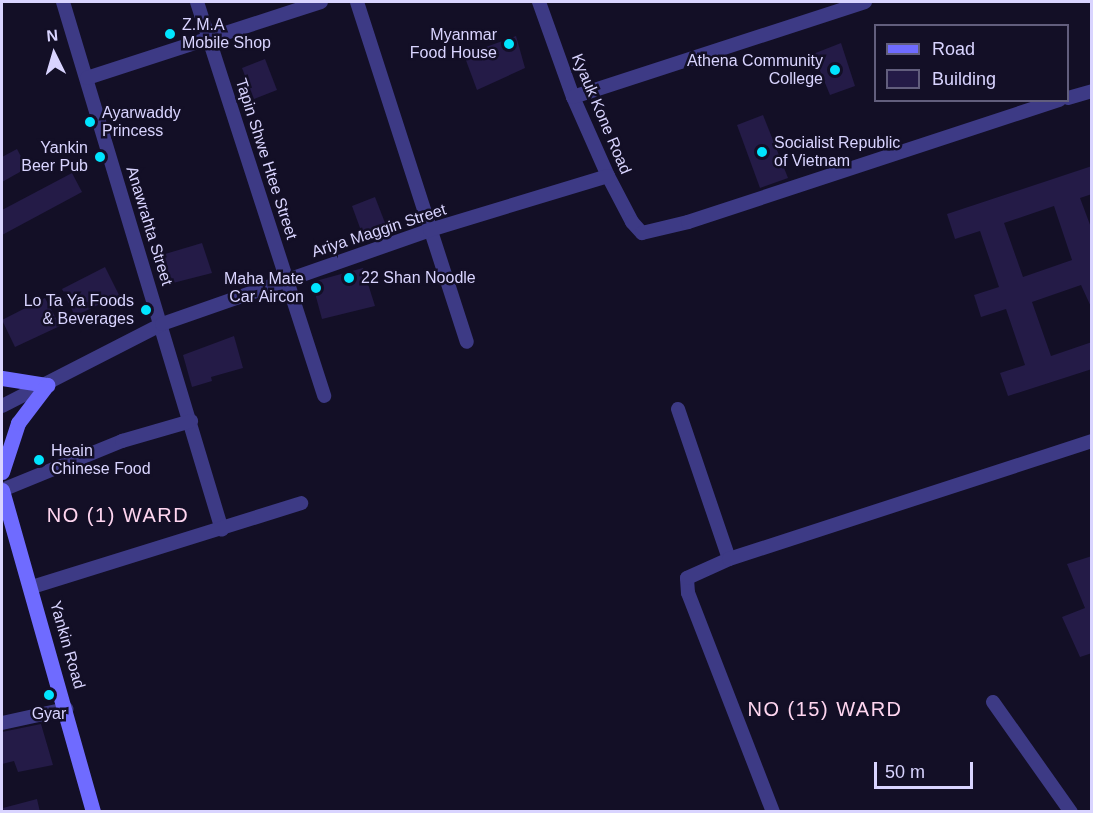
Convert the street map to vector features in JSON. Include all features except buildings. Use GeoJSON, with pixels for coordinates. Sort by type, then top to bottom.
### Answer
{"type":"FeatureCollection","features":[{"type":"Feature","properties":{"kind":"main road"},"geometry":{"type":"LineString","coordinates":[[2,378],[47,385],[18,423],[2,472]]}},
{"type":"Feature","properties":{"kind":"main road","name":"Yankin Road"},"geometry":{"type":"LineString","coordinates":[[2,490],[32,587],[93,812]]}},
{"type":"Feature","properties":{"kind":"street","name":"Anawrahta Street"},"geometry":{"type":"LineString","coordinates":[[63,2],[162,324]]}},
{"type":"Feature","properties":{"kind":"street","name":"Tapin Shwe Htee Street"},"geometry":{"type":"LineString","coordinates":[[197,2],[324,396]]}},
{"type":"Feature","properties":{"kind":"street"},"geometry":{"type":"LineString","coordinates":[[87,78],[321,2]]}},
{"type":"Feature","properties":{"kind":"street"},"geometry":{"type":"LineString","coordinates":[[357,2],[466,342]]}},
{"type":"Feature","properties":{"kind":"street","name":"Kyauk Kone Road"},"geometry":{"type":"LineString","coordinates":[[539,2],[573,97],[608,176],[632,222],[642,233],[688,222],[1054,102]]}},
{"type":"Feature","properties":{"kind":"street"},"geometry":{"type":"LineString","coordinates":[[573,97],[865,2]]}},
{"type":"Feature","properties":{"kind":"street"},"geometry":{"type":"LineString","coordinates":[[1069,98],[1092,91]]}},
{"type":"Feature","properties":{"kind":"street","name":"Ariya Maggin Street"},"geometry":{"type":"LineString","coordinates":[[2,406],[47,385],[162,324],[430,230],[608,176]]}},
{"type":"Feature","properties":{"kind":"street"},"geometry":{"type":"LineString","coordinates":[[162,324],[222,530]]}},
{"type":"Feature","properties":{"kind":"street"},"geometry":{"type":"LineString","coordinates":[[678,409],[729,559]]}},
{"type":"Feature","properties":{"kind":"street"},"geometry":{"type":"LineString","coordinates":[[2,490],[122,441],[190,421]]}},
{"type":"Feature","properties":{"kind":"street"},"geometry":{"type":"LineString","coordinates":[[773,812],[688,593],[687,578],[729,559],[1092,441]]}},
{"type":"Feature","properties":{"kind":"street"},"geometry":{"type":"LineString","coordinates":[[32,587],[222,530],[301,503]]}},
{"type":"Feature","properties":{"kind":"street"},"geometry":{"type":"LineString","coordinates":[[993,702],[1071,812]]}},
{"type":"Feature","properties":{"kind":"street"},"geometry":{"type":"LineString","coordinates":[[2,723],[66,709]]}},
{"type":"Feature","properties":{"kind":"place","name":"Z.M.A Mobile Shop"},"geometry":{"type":"Point","coordinates":[170,34]}},
{"type":"Feature","properties":{"kind":"place","name":"Myanmar Food House"},"geometry":{"type":"Point","coordinates":[509,44]}},
{"type":"Feature","properties":{"kind":"place","name":"Athena Community College"},"geometry":{"type":"Point","coordinates":[835,70]}},
{"type":"Feature","properties":{"kind":"place","name":"Ayarwaddy Princess"},"geometry":{"type":"Point","coordinates":[90,122]}},
{"type":"Feature","properties":{"kind":"place","name":"Socialist Republic of Vietnam"},"geometry":{"type":"Point","coordinates":[762,152]}},
{"type":"Feature","properties":{"kind":"place","name":"Yankin Beer Pub"},"geometry":{"type":"Point","coordinates":[100,157]}},
{"type":"Feature","properties":{"kind":"place","name":"22 Shan Noodle"},"geometry":{"type":"Point","coordinates":[349,278]}},
{"type":"Feature","properties":{"kind":"place","name":"Maha Mate Car Aircon"},"geometry":{"type":"Point","coordinates":[316,288]}},
{"type":"Feature","properties":{"kind":"place","name":"Lo Ta Ya Foods & Beverages"},"geometry":{"type":"Point","coordinates":[146,310]}},
{"type":"Feature","properties":{"kind":"place","name":"Heain Chinese Food"},"geometry":{"type":"Point","coordinates":[39,460]}},
{"type":"Feature","properties":{"kind":"place","name":"Gyar"},"geometry":{"type":"Point","coordinates":[49,695]}},
{"type":"Feature","properties":{"kind":"district","name":"NO (1) WARD"},"geometry":{"type":"Point","coordinates":[118,515]}},
{"type":"Feature","properties":{"kind":"district","name":"NO (15) WARD"},"geometry":{"type":"Point","coordinates":[825,709]}}]}
